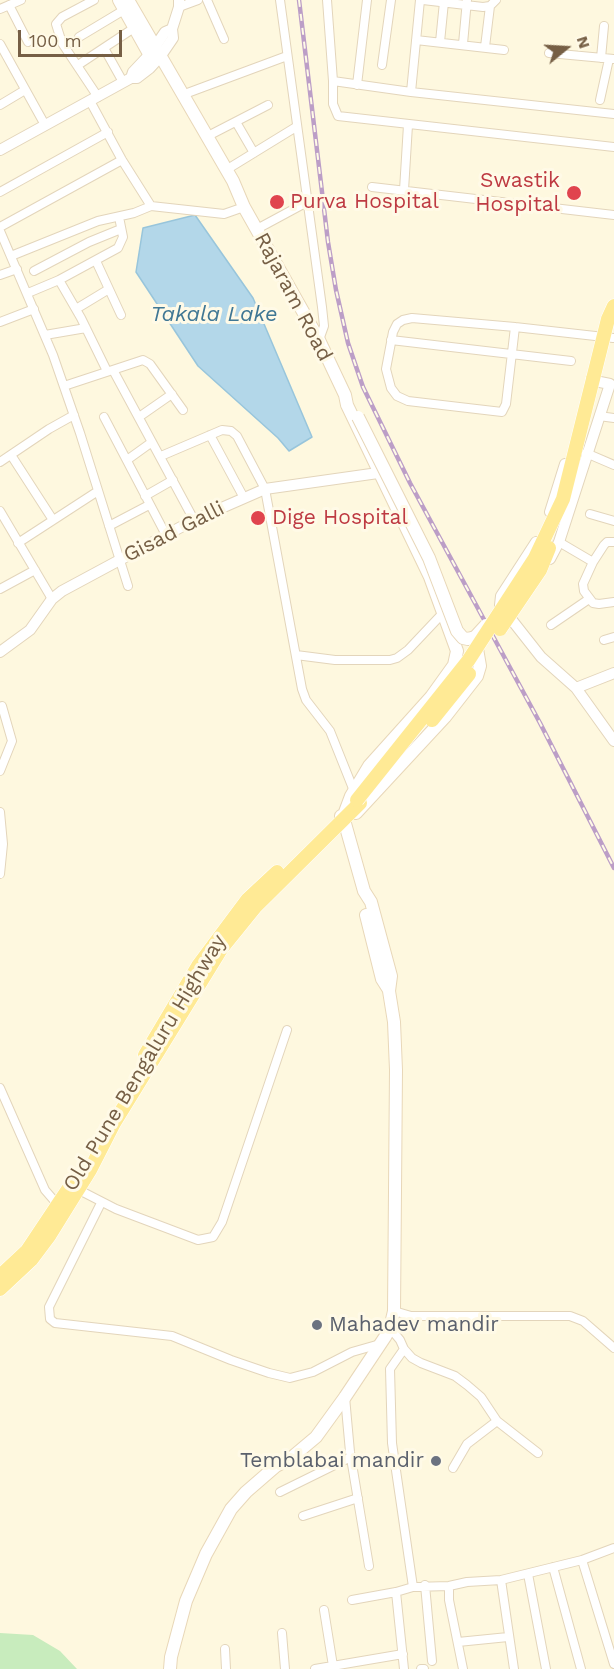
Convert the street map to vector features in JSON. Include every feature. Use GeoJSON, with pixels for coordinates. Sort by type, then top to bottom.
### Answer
{"type":"FeatureCollection","features":[{"type":"Feature","properties":{"kind":"main road"},"geometry":{"type":"LineString","coordinates":[[124,3],[134,28],[155,55]]}},
{"type":"Feature","properties":{"kind":"main road","name":"Rajaram Road"},"geometry":{"type":"LineString","coordinates":[[124,3],[232,194],[242,203]]}},
{"type":"Feature","properties":{"kind":"main road","name":"Rajaram Road"},"geometry":{"type":"LineString","coordinates":[[155,55],[182,95],[238,191],[256,229],[319,340],[345,395]]}},
{"type":"Feature","properties":{"kind":"main road","name":"Old Pune Bengaluru Highway"},"geometry":{"type":"LineString","coordinates":[[357,798],[462,683],[540,570],[567,502],[603,384],[614,306]]}},
{"type":"Feature","properties":{"kind":"main road","name":"Old Pune Bengaluru Highway"},"geometry":{"type":"LineString","coordinates":[[0,1289],[31,1260],[79,1190],[114,1123],[221,949],[255,907],[344,816],[468,661],[501,612],[535,558],[562,499],[603,384]]}},
{"type":"Feature","properties":{"kind":"main road"},"geometry":{"type":"LineString","coordinates":[[345,395],[352,403],[429,558],[457,631],[463,638],[475,638],[493,617],[501,612]]}},
{"type":"Feature","properties":{"kind":"main road"},"geometry":{"type":"LineString","coordinates":[[345,395],[347,405],[378,473],[430,577],[457,651],[454,665],[430,697],[369,766],[357,798]]}},
{"type":"Feature","properties":{"kind":"main road"},"geometry":{"type":"LineString","coordinates":[[170,1669],[186,1601],[196,1575],[231,1509],[246,1492],[316,1437],[385,1336],[394,1311],[396,1071],[394,1022],[389,992],[382,979],[363,904],[364,891],[344,816],[356,813],[445,717],[477,676],[480,666],[476,642],[444,617]]}},
{"type":"Feature","properties":{"kind":"main road","name":"Old Pune Bengaluru Highway"},"geometry":{"type":"LineString","coordinates":[[0,1276],[27,1251],[58,1205],[88,1158],[109,1116],[198,966],[248,899],[344,816]]}},
{"type":"Feature","properties":{"kind":"street"},"geometry":{"type":"LineString","coordinates":[[0,9],[21,0]]}},
{"type":"Feature","properties":{"kind":"street"},"geometry":{"type":"LineString","coordinates":[[0,150],[127,80],[137,78],[155,55],[165,32],[172,29],[179,4],[198,0]]}},
{"type":"Feature","properties":{"kind":"street"},"geometry":{"type":"LineString","coordinates":[[207,0],[224,39]]}},
{"type":"Feature","properties":{"kind":"street"},"geometry":{"type":"LineString","coordinates":[[280,0],[324,326],[319,340]]}},
{"type":"Feature","properties":{"kind":"street"},"geometry":{"type":"LineString","coordinates":[[327,0],[333,104],[338,116],[614,147]]}},
{"type":"Feature","properties":{"kind":"street"},"geometry":{"type":"LineString","coordinates":[[357,85],[367,0]]}},
{"type":"Feature","properties":{"kind":"street"},"geometry":{"type":"LineString","coordinates":[[382,65],[391,0]]}},
{"type":"Feature","properties":{"kind":"street"},"geometry":{"type":"LineString","coordinates":[[411,92],[421,0],[493,3],[485,47]]}},
{"type":"Feature","properties":{"kind":"street"},"geometry":{"type":"LineString","coordinates":[[88,1],[62,17],[56,24],[63,43],[78,64],[122,160],[151,206]]}},
{"type":"Feature","properties":{"kind":"street"},"geometry":{"type":"LineString","coordinates":[[440,42],[447,2]]}},
{"type":"Feature","properties":{"kind":"street"},"geometry":{"type":"LineString","coordinates":[[463,44],[466,2]]}},
{"type":"Feature","properties":{"kind":"street"},"geometry":{"type":"LineString","coordinates":[[79,37],[124,3]]}},
{"type":"Feature","properties":{"kind":"street"},"geometry":{"type":"LineString","coordinates":[[9,5],[28,42]]}},
{"type":"Feature","properties":{"kind":"street"},"geometry":{"type":"LineString","coordinates":[[600,100],[608,58],[604,26]]}},
{"type":"Feature","properties":{"kind":"street"},"geometry":{"type":"LineString","coordinates":[[78,64],[134,28]]}},
{"type":"Feature","properties":{"kind":"street"},"geometry":{"type":"LineString","coordinates":[[416,39],[504,50]]}},
{"type":"Feature","properties":{"kind":"street"},"geometry":{"type":"LineString","coordinates":[[0,44],[3,56],[45,125]]}},
{"type":"Feature","properties":{"kind":"street"},"geometry":{"type":"LineString","coordinates":[[104,48],[127,80]]}},
{"type":"Feature","properties":{"kind":"street"},"geometry":{"type":"LineString","coordinates":[[549,52],[608,58]]}},
{"type":"Feature","properties":{"kind":"street"},"geometry":{"type":"LineString","coordinates":[[182,95],[287,56]]}},
{"type":"Feature","properties":{"kind":"street"},"geometry":{"type":"LineString","coordinates":[[333,81],[411,92],[614,114]]}},
{"type":"Feature","properties":{"kind":"street"},"geometry":{"type":"LineString","coordinates":[[0,105],[25,90]]}},
{"type":"Feature","properties":{"kind":"street"},"geometry":{"type":"LineString","coordinates":[[206,138],[268,105]]}},
{"type":"Feature","properties":{"kind":"street"},"geometry":{"type":"LineString","coordinates":[[236,122],[254,153]]}},
{"type":"Feature","properties":{"kind":"street"},"geometry":{"type":"LineString","coordinates":[[404,190],[408,125]]}},
{"type":"Feature","properties":{"kind":"street"},"geometry":{"type":"LineString","coordinates":[[226,170],[296,127]]}},
{"type":"Feature","properties":{"kind":"street"},"geometry":{"type":"LineString","coordinates":[[0,192],[108,132]]}},
{"type":"Feature","properties":{"kind":"street"},"geometry":{"type":"LineString","coordinates":[[122,160],[0,229],[3,244],[17,269],[64,386],[128,586]]}},
{"type":"Feature","properties":{"kind":"street"},"geometry":{"type":"LineString","coordinates":[[372,187],[614,215]]}},
{"type":"Feature","properties":{"kind":"street"},"geometry":{"type":"LineString","coordinates":[[256,229],[307,202]]}},
{"type":"Feature","properties":{"kind":"street"},"geometry":{"type":"LineString","coordinates":[[11,256],[98,221],[120,217],[151,206],[224,214],[242,203]]}},
{"type":"Feature","properties":{"kind":"street"},"geometry":{"type":"LineString","coordinates":[[27,293],[96,261],[120,245],[123,237],[120,217]]}},
{"type":"Feature","properties":{"kind":"street"},"geometry":{"type":"LineString","coordinates":[[34,271],[89,242],[121,229]]}},
{"type":"Feature","properties":{"kind":"street"},"geometry":{"type":"LineString","coordinates":[[96,261],[121,315]]}},
{"type":"Feature","properties":{"kind":"street"},"geometry":{"type":"LineString","coordinates":[[0,275],[17,269]]}},
{"type":"Feature","properties":{"kind":"street"},"geometry":{"type":"LineString","coordinates":[[59,280],[161,456],[194,520]]}},
{"type":"Feature","properties":{"kind":"street"},"geometry":{"type":"LineString","coordinates":[[76,309],[109,290]]}},
{"type":"Feature","properties":{"kind":"street"},"geometry":{"type":"LineString","coordinates":[[0,322],[34,309]]}},
{"type":"Feature","properties":{"kind":"street"},"geometry":{"type":"LineString","coordinates":[[515,327],[504,409],[497,412],[408,401],[397,396],[387,378],[386,369],[391,340],[397,324],[412,318],[515,327],[610,336]]}},
{"type":"Feature","properties":{"kind":"street"},"geometry":{"type":"LineString","coordinates":[[45,335],[86,328]]}},
{"type":"Feature","properties":{"kind":"street"},"geometry":{"type":"LineString","coordinates":[[391,340],[571,361]]}},
{"type":"Feature","properties":{"kind":"street"},"geometry":{"type":"LineString","coordinates":[[64,386],[139,360],[147,361],[183,410]]}},
{"type":"Feature","properties":{"kind":"street"},"geometry":{"type":"LineString","coordinates":[[514,621],[559,542],[599,416],[603,384],[589,383],[555,500],[535,545],[500,599],[500,605],[541,657],[576,688],[614,741]]}},
{"type":"Feature","properties":{"kind":"street"},"geometry":{"type":"LineString","coordinates":[[139,417],[172,394]]}},
{"type":"Feature","properties":{"kind":"street"},"geometry":{"type":"LineString","coordinates":[[0,462],[74,415]]}},
{"type":"Feature","properties":{"kind":"street"},"geometry":{"type":"LineString","coordinates":[[599,416],[614,418]]}},
{"type":"Feature","properties":{"kind":"street"},"geometry":{"type":"LineString","coordinates":[[104,417],[166,535]]}},
{"type":"Feature","properties":{"kind":"street"},"geometry":{"type":"LineString","coordinates":[[161,456],[226,429],[237,436],[266,489],[302,689],[306,700],[330,731],[357,798]]}},
{"type":"Feature","properties":{"kind":"street"},"geometry":{"type":"LineString","coordinates":[[210,435],[244,498]]}},
{"type":"Feature","properties":{"kind":"street"},"geometry":{"type":"LineString","coordinates":[[127,460],[152,442]]}},
{"type":"Feature","properties":{"kind":"street"},"geometry":{"type":"LineString","coordinates":[[586,453],[614,465]]}},
{"type":"Feature","properties":{"kind":"street"},"geometry":{"type":"LineString","coordinates":[[11,454],[53,520]]}},
{"type":"Feature","properties":{"kind":"street","name":"Gisad Galli"},"geometry":{"type":"LineString","coordinates":[[0,652],[30,630],[52,599],[68,588],[194,520],[266,489],[378,473]]}},
{"type":"Feature","properties":{"kind":"street"},"geometry":{"type":"LineString","coordinates":[[109,526],[147,501],[173,480]]}},
{"type":"Feature","properties":{"kind":"street"},"geometry":{"type":"LineString","coordinates":[[18,543],[98,491]]}},
{"type":"Feature","properties":{"kind":"street"},"geometry":{"type":"LineString","coordinates":[[0,511],[52,599]]}},
{"type":"Feature","properties":{"kind":"street"},"geometry":{"type":"LineString","coordinates":[[590,514],[614,521]]}},
{"type":"Feature","properties":{"kind":"street"},"geometry":{"type":"LineString","coordinates":[[559,542],[593,562]]}},
{"type":"Feature","properties":{"kind":"street"},"geometry":{"type":"LineString","coordinates":[[614,542],[607,542],[604,545],[583,584],[589,599],[599,604],[614,602]]}},
{"type":"Feature","properties":{"kind":"street"},"geometry":{"type":"LineString","coordinates":[[0,590],[35,570]]}},
{"type":"Feature","properties":{"kind":"street"},"geometry":{"type":"LineString","coordinates":[[551,625],[589,599]]}},
{"type":"Feature","properties":{"kind":"street"},"geometry":{"type":"LineString","coordinates":[[296,655],[335,660],[390,660],[408,650],[444,617]]}},
{"type":"Feature","properties":{"kind":"street"},"geometry":{"type":"LineString","coordinates":[[604,640],[614,637]]}},
{"type":"Feature","properties":{"kind":"street"},"geometry":{"type":"LineString","coordinates":[[576,688],[614,673]]}},
{"type":"Feature","properties":{"kind":"street"},"geometry":{"type":"LineString","coordinates":[[0,771],[12,741],[3,723],[2,706]]}},
{"type":"Feature","properties":{"kind":"street"},"geometry":{"type":"LineString","coordinates":[[0,812],[3,844],[0,874]]}},
{"type":"Feature","properties":{"kind":"street"},"geometry":{"type":"LineString","coordinates":[[79,1190],[101,1203],[198,1240],[213,1237],[222,1222],[287,1030]]}},
{"type":"Feature","properties":{"kind":"street"},"geometry":{"type":"LineString","coordinates":[[0,1088],[40,1180],[49,1196],[58,1205]]}},
{"type":"Feature","properties":{"kind":"street"},"geometry":{"type":"LineString","coordinates":[[101,1203],[49,1307],[50,1319],[55,1323],[172,1336],[231,1360],[290,1378],[313,1372],[385,1336],[400,1340],[404,1349],[421,1364],[455,1376],[467,1385],[481,1397],[497,1420],[538,1453]]}},
{"type":"Feature","properties":{"kind":"street"},"geometry":{"type":"LineString","coordinates":[[394,1311],[411,1316],[570,1316],[583,1321],[614,1348]]}},
{"type":"Feature","properties":{"kind":"street"},"geometry":{"type":"LineString","coordinates":[[404,1349],[390,1369],[392,1443],[414,1587]]}},
{"type":"Feature","properties":{"kind":"street"},"geometry":{"type":"LineString","coordinates":[[345,1397],[351,1457],[369,1566]]}},
{"type":"Feature","properties":{"kind":"street"},"geometry":{"type":"LineString","coordinates":[[453,1468],[467,1444],[497,1420]]}},
{"type":"Feature","properties":{"kind":"street"},"geometry":{"type":"LineString","coordinates":[[280,1492],[351,1457]]}},
{"type":"Feature","properties":{"kind":"street"},"geometry":{"type":"LineString","coordinates":[[303,1516],[358,1498]]}},
{"type":"Feature","properties":{"kind":"street"},"geometry":{"type":"LineString","coordinates":[[352,1600],[426,1585],[449,1586],[501,1580],[614,1550]]}},
{"type":"Feature","properties":{"kind":"street"},"geometry":{"type":"LineString","coordinates":[[582,1560],[614,1664]]}},
{"type":"Feature","properties":{"kind":"street"},"geometry":{"type":"LineString","coordinates":[[553,1567],[580,1669]]}},
{"type":"Feature","properties":{"kind":"street"},"geometry":{"type":"LineString","coordinates":[[528,1574],[546,1669]]}},
{"type":"Feature","properties":{"kind":"street"},"geometry":{"type":"LineString","coordinates":[[501,1580],[514,1669]]}},
{"type":"Feature","properties":{"kind":"street"},"geometry":{"type":"LineString","coordinates":[[426,1585],[432,1661]]}},
{"type":"Feature","properties":{"kind":"street"},"geometry":{"type":"LineString","coordinates":[[449,1586],[449,1600],[464,1669]]}},
{"type":"Feature","properties":{"kind":"street"},"geometry":{"type":"LineString","coordinates":[[396,1592],[404,1669]]}},
{"type":"Feature","properties":{"kind":"street"},"geometry":{"type":"LineString","coordinates":[[324,1610],[333,1666]]}},
{"type":"Feature","properties":{"kind":"street"},"geometry":{"type":"LineString","coordinates":[[282,1633],[285,1669]]}},
{"type":"Feature","properties":{"kind":"street"},"geometry":{"type":"LineString","coordinates":[[458,1642],[508,1637]]}},
{"type":"Feature","properties":{"kind":"street"},"geometry":{"type":"LineString","coordinates":[[225,1648],[226,1669]]}},
{"type":"Feature","properties":{"kind":"street"},"geometry":{"type":"LineString","coordinates":[[315,1669],[402,1654]]}},
{"type":"Feature","properties":{"kind":"green space"},"geometry":{"type":"Polygon","coordinates":[[[0,1633],[33,1635],[60,1651],[77,1669],[0,1669],[0,1633]]]}},
{"type":"Feature","properties":{"kind":"water","name":"Takala Lake"},"geometry":{"type":"Polygon","coordinates":[[[195,215],[253,298],[312,437],[289,451],[278,438],[198,366],[136,272],[143,228],[195,215]]]}},
{"type":"Feature","properties":{"kind":"railway"},"geometry":{"type":"LineString","coordinates":[[299,0],[328,242],[348,343],[363,387],[410,483],[540,723],[614,868]]}},
{"type":"Feature","properties":{"kind":"place","name":"Swastik Hospital"},"geometry":{"type":"Point","coordinates":[574,193]}},
{"type":"Feature","properties":{"kind":"place","name":"Purva Hospital"},"geometry":{"type":"Point","coordinates":[277,202]}},
{"type":"Feature","properties":{"kind":"place","name":"Dige Hospital"},"geometry":{"type":"Point","coordinates":[258,518]}},
{"type":"Feature","properties":{"kind":"place","name":"Mahadev mandir"},"geometry":{"type":"Point","coordinates":[317,1325]}},
{"type":"Feature","properties":{"kind":"place","name":"Temblabai mandir"},"geometry":{"type":"Point","coordinates":[436,1461]}}]}
